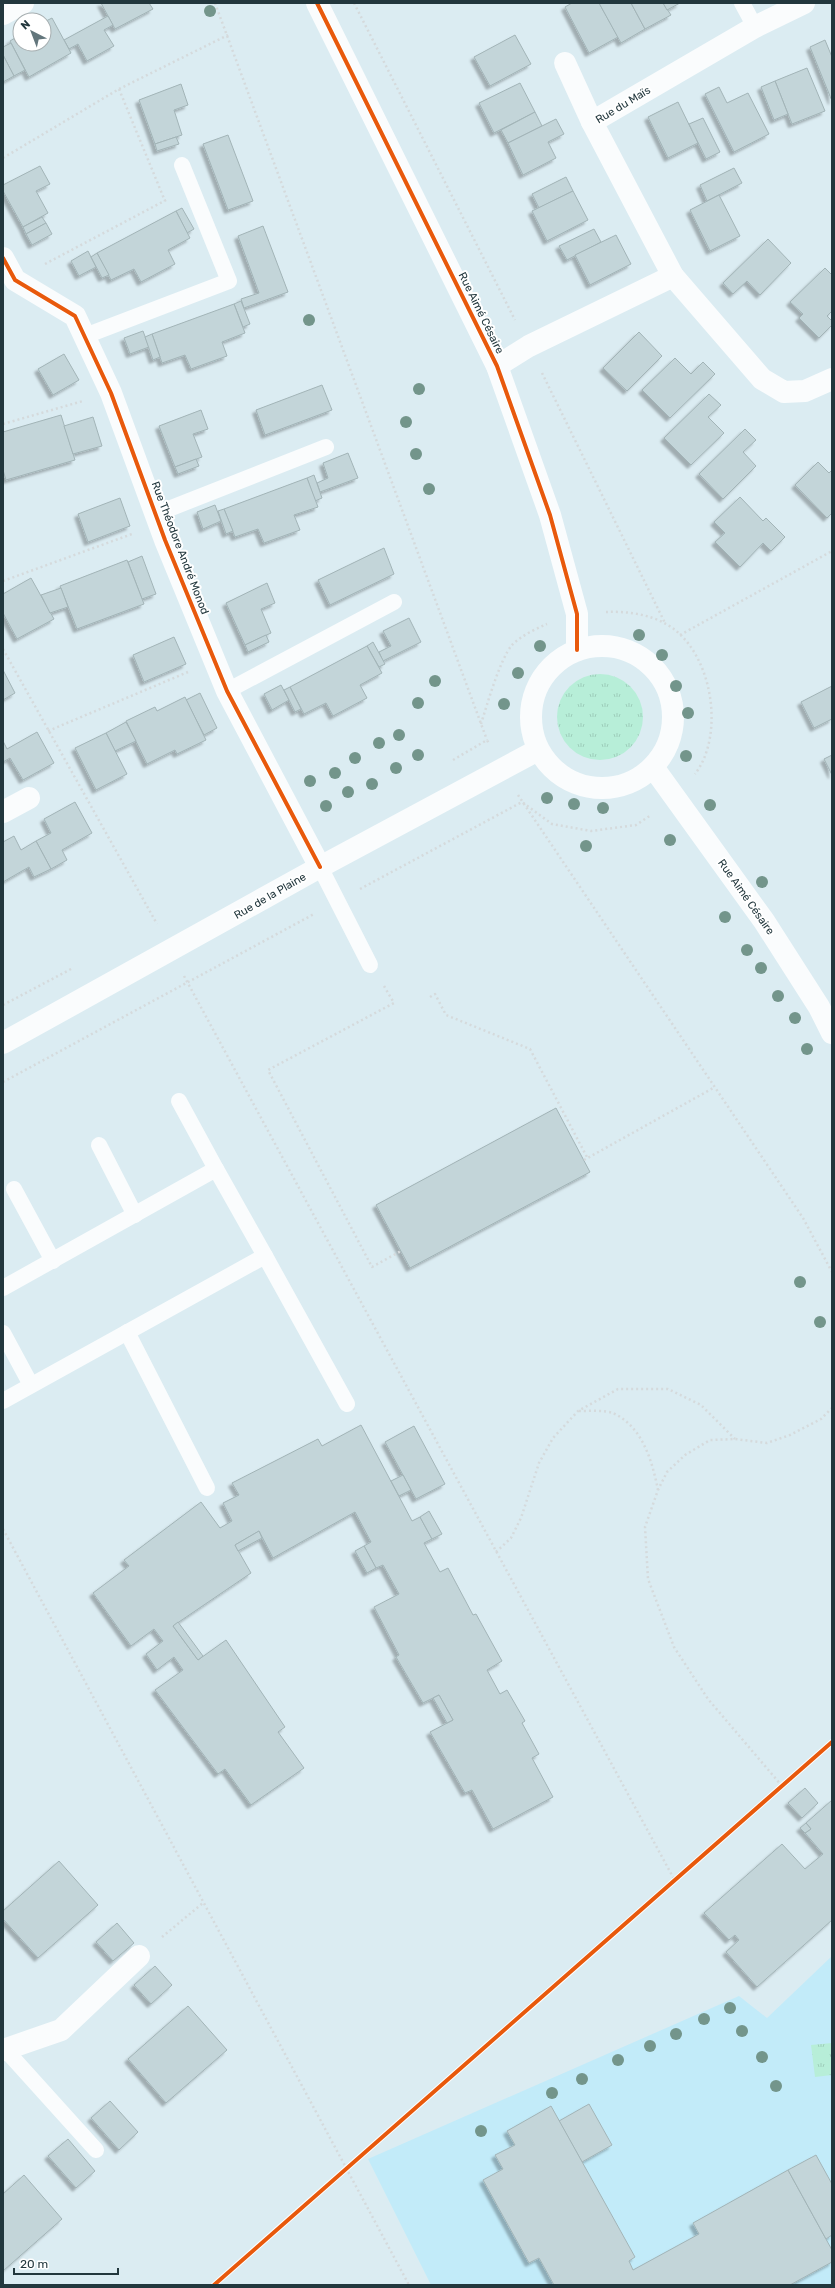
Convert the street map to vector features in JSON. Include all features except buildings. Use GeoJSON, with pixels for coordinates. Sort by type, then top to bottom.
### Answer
{"type":"FeatureCollection","features":[{"type":"Feature","properties":{"kind":"street"},"geometry":{"type":"LineString","coordinates":[[3,14],[23,3]]}},
{"type":"Feature","properties":{"kind":"street","name":"Rue Aimé Césaire"},"geometry":{"type":"LineString","coordinates":[[317,3],[497,366],[550,515],[577,614],[577,650]]}},
{"type":"Feature","properties":{"kind":"street","name":"Rue du Maïs"},"geometry":{"type":"LineString","coordinates":[[804,3],[755,27],[592,122],[673,276],[762,379],[784,392],[805,391],[832,379]]}},
{"type":"Feature","properties":{"kind":"street"},"geometry":{"type":"LineString","coordinates":[[565,63],[592,122]]}},
{"type":"Feature","properties":{"kind":"street"},"geometry":{"type":"LineString","coordinates":[[3,258],[15,280]]}},
{"type":"Feature","properties":{"kind":"street"},"geometry":{"type":"LineString","coordinates":[[497,366],[529,346],[673,276]]}},
{"type":"Feature","properties":{"kind":"street","name":"Rue Théodore André Monod"},"geometry":{"type":"LineString","coordinates":[[15,280],[75,316],[111,393],[158,519],[227,691],[320,867]]}},
{"type":"Feature","properties":{"kind":"street"},"geometry":{"type":"LineString","coordinates":[[601,646],[625,649],[646,660],[662,678],[672,700],[673,724],[667,747],[653,767],[635,780],[614,787],[591,787],[570,781],[552,768],[538,750],[532,727],[532,703],[541,680],[556,662],[577,650],[601,646]]}},
{"type":"Feature","properties":{"kind":"street","name":"Rue de la Plaine"},"geometry":{"type":"LineString","coordinates":[[3,1043],[320,867],[501,768],[538,750]]}},
{"type":"Feature","properties":{"kind":"street","name":"Rue Aimé Césaire"},"geometry":{"type":"LineString","coordinates":[[653,767],[826,1004],[832,1033]]}},
{"type":"Feature","properties":{"kind":"street"},"geometry":{"type":"LineString","coordinates":[[3,812],[29,798]]}},
{"type":"Feature","properties":{"kind":"street"},"geometry":{"type":"LineString","coordinates":[[4,2049],[61,2030],[139,1956]]}},
{"type":"Feature","properties":{"kind":"lane"},"geometry":{"type":"LineString","coordinates":[[742,3],[755,27]]}},
{"type":"Feature","properties":{"kind":"lane"},"geometry":{"type":"LineString","coordinates":[[85,336],[229,281],[182,165]]}},
{"type":"Feature","properties":{"kind":"lane"},"geometry":{"type":"LineString","coordinates":[[158,519],[326,447]]}},
{"type":"Feature","properties":{"kind":"lane"},"geometry":{"type":"LineString","coordinates":[[227,691],[394,602]]}},
{"type":"Feature","properties":{"kind":"lane"},"geometry":{"type":"LineString","coordinates":[[320,867],[370,965]]}},
{"type":"Feature","properties":{"kind":"lane"},"geometry":{"type":"LineString","coordinates":[[179,1101],[347,1404]]}},
{"type":"Feature","properties":{"kind":"lane"},"geometry":{"type":"LineString","coordinates":[[99,1145],[135,1215]]}},
{"type":"Feature","properties":{"kind":"lane"},"geometry":{"type":"LineString","coordinates":[[3,1288],[216,1168]]}},
{"type":"Feature","properties":{"kind":"lane"},"geometry":{"type":"LineString","coordinates":[[14,1189],[52,1260]]}},
{"type":"Feature","properties":{"kind":"lane"},"geometry":{"type":"LineString","coordinates":[[3,1401],[265,1256]]}},
{"type":"Feature","properties":{"kind":"lane"},"geometry":{"type":"LineString","coordinates":[[127,1332],[206,1488]]}},
{"type":"Feature","properties":{"kind":"lane"},"geometry":{"type":"LineString","coordinates":[[3,1333],[31,1385]]}},
{"type":"Feature","properties":{"kind":"lane"},"geometry":{"type":"LineString","coordinates":[[4,2049],[96,2150]]}},
{"type":"Feature","properties":{"kind":"path"},"geometry":{"type":"LineString","coordinates":[[215,3],[487,740],[501,768],[522,802],[803,1218],[832,1272]]}},
{"type":"Feature","properties":{"kind":"path"},"geometry":{"type":"LineString","coordinates":[[354,3],[529,346],[666,623],[680,635],[698,659],[709,690],[711,734],[701,766],[676,799],[636,825],[591,831],[552,824],[522,802]]}},
{"type":"Feature","properties":{"kind":"path"},"geometry":{"type":"LineString","coordinates":[[3,158],[119,88],[228,35]]}},
{"type":"Feature","properties":{"kind":"path"},"geometry":{"type":"LineString","coordinates":[[119,88],[165,201]]}},
{"type":"Feature","properties":{"kind":"path"},"geometry":{"type":"LineString","coordinates":[[15,280],[191,187]]}},
{"type":"Feature","properties":{"kind":"path"},"geometry":{"type":"LineString","coordinates":[[3,424],[111,393]]}},
{"type":"Feature","properties":{"kind":"path"},"geometry":{"type":"LineString","coordinates":[[3,581],[158,519]]}},
{"type":"Feature","properties":{"kind":"path"},"geometry":{"type":"LineString","coordinates":[[680,635],[832,551]]}},
{"type":"Feature","properties":{"kind":"path"},"geometry":{"type":"LineString","coordinates":[[481,724],[497,675],[512,646],[535,629],[577,614],[625,611],[666,623]]}},
{"type":"Feature","properties":{"kind":"path"},"geometry":{"type":"LineString","coordinates":[[3,649],[156,923],[674,1879]]}},
{"type":"Feature","properties":{"kind":"path"},"geometry":{"type":"LineString","coordinates":[[48,731],[215,661]]}},
{"type":"Feature","properties":{"kind":"path"},"geometry":{"type":"LineString","coordinates":[[445,764],[487,740]]}},
{"type":"Feature","properties":{"kind":"path"},"geometry":{"type":"LineString","coordinates":[[3,1082],[187,981],[522,802]]}},
{"type":"Feature","properties":{"kind":"path"},"geometry":{"type":"LineString","coordinates":[[149,927],[163,919]]}},
{"type":"Feature","properties":{"kind":"path"},"geometry":{"type":"LineString","coordinates":[[3,1006],[80,964]]}},
{"type":"Feature","properties":{"kind":"path"},"geometry":{"type":"LineString","coordinates":[[370,965],[394,1003],[268,1070],[372,1267],[401,1251]]}},
{"type":"Feature","properties":{"kind":"path"},"geometry":{"type":"LineString","coordinates":[[430,997],[435,994],[446,1015],[530,1048],[588,1158]]}},
{"type":"Feature","properties":{"kind":"path"},"geometry":{"type":"LineString","coordinates":[[584,1160],[715,1087]]}},
{"type":"Feature","properties":{"kind":"path"},"geometry":{"type":"LineString","coordinates":[[496,1552],[511,1538],[521,1518],[539,1463],[553,1438],[578,1411],[618,1389],[668,1389],[701,1405],[735,1439]]}},
{"type":"Feature","properties":{"kind":"path"},"geometry":{"type":"LineString","coordinates":[[782,1786],[708,1699],[674,1647],[648,1579],[646,1527],[658,1490],[667,1472],[685,1455],[710,1440],[735,1439],[767,1444],[790,1435],[820,1419],[832,1408]]}},
{"type":"Feature","properties":{"kind":"path"},"geometry":{"type":"LineString","coordinates":[[578,1411],[612,1413],[627,1424],[643,1442],[651,1460],[658,1490]]}},
{"type":"Feature","properties":{"kind":"path"},"geometry":{"type":"LineString","coordinates":[[3,1529],[202,1903],[409,2285]]}},
{"type":"Feature","properties":{"kind":"path"},"geometry":{"type":"LineString","coordinates":[[776,1791],[787,1781]]}},
{"type":"Feature","properties":{"kind":"path"},"geometry":{"type":"LineString","coordinates":[[668,1884],[680,1874]]}},
{"type":"Feature","properties":{"kind":"path"},"geometry":{"type":"LineString","coordinates":[[139,1956],[202,1903]]}},
{"type":"Feature","properties":{"kind":"path"},"geometry":{"type":"LineString","coordinates":[[339,2173],[351,2163]]}},
{"type":"Feature","properties":{"kind":"shaded area"},"geometry":{"type":"Polygon","coordinates":[[[832,1956],[832,2285],[431,2285],[368,2159],[739,1996],[767,2018],[832,1956]]]}},
{"type":"Feature","properties":{"kind":"green space"},"geometry":{"type":"Polygon","coordinates":[[[600,674],[617,677],[631,686],[640,700],[643,717],[640,734],[631,748],[617,757],[600,760],[583,757],[569,748],[560,734],[557,717],[560,700],[569,686],[583,677],[600,674]]]}},
{"type":"Feature","properties":{"kind":"green space"},"geometry":{"type":"Polygon","coordinates":[[[832,2043],[832,2075],[815,2077],[811,2045],[832,2043]]]}},
{"type":"Feature","properties":{"kind":"cycle path"},"geometry":{"type":"LineString","coordinates":[[317,3],[497,366],[550,515],[577,614],[577,650]]}},
{"type":"Feature","properties":{"kind":"cycle path"},"geometry":{"type":"LineString","coordinates":[[3,258],[15,280],[75,316],[111,393],[165,540],[227,691],[320,867]]}},
{"type":"Feature","properties":{"kind":"cycle path"},"geometry":{"type":"LineString","coordinates":[[214,2285],[832,1742]]}}]}
